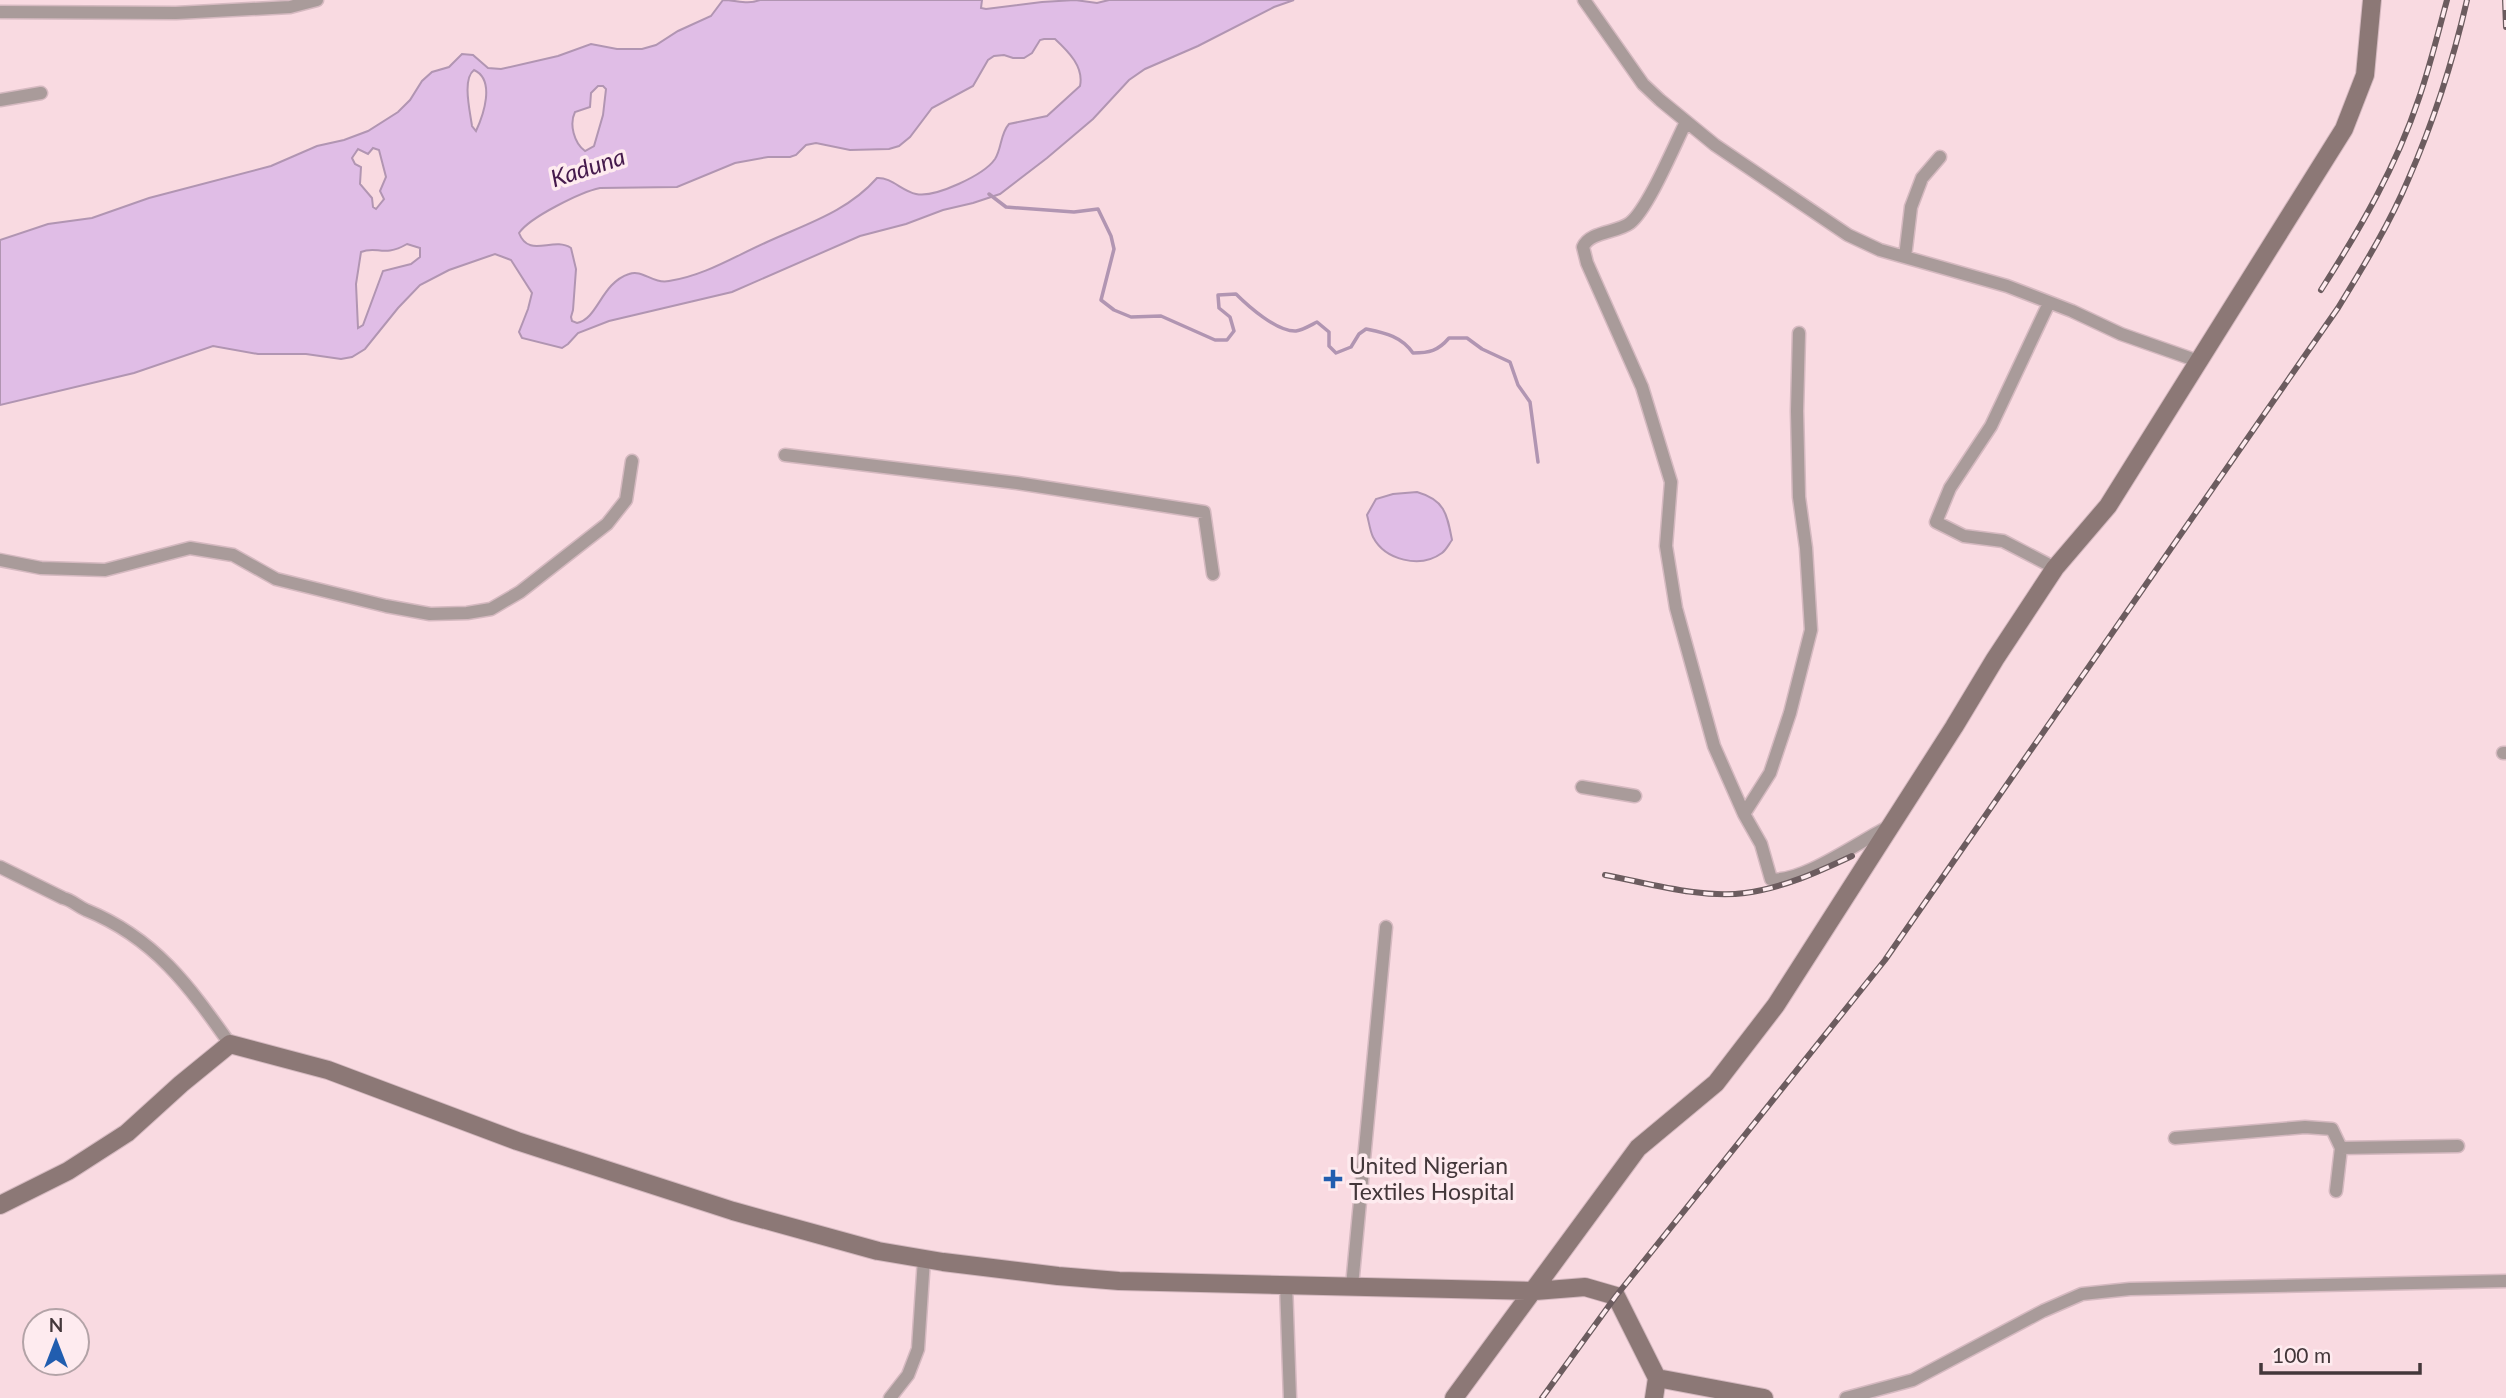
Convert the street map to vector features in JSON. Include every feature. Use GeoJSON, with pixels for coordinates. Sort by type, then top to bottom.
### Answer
{"type":"FeatureCollection","features":[{"type":"Feature","properties":{"kind":"street"},"geometry":{"type":"LineString","coordinates":[[0,12],[176,13],[317,0]]}},
{"type":"Feature","properties":{"kind":"street"},"geometry":{"type":"LineString","coordinates":[[1584,0],[1643,84],[1715,145],[1848,235],[1880,250],[1979,277],[2072,311],[2121,334],[2198,361]]}},
{"type":"Feature","properties":{"kind":"street"},"geometry":{"type":"LineString","coordinates":[[1454,1398],[1638,1148],[1716,1083],[1768,1015],[2055,568],[2108,506],[2314,181],[2344,129],[2365,75],[2372,0]]}},
{"type":"Feature","properties":{"kind":"street"},"geometry":{"type":"LineString","coordinates":[[0,100],[41,93]]}},
{"type":"Feature","properties":{"kind":"street"},"geometry":{"type":"LineString","coordinates":[[1686,122],[1656,184],[1634,220],[1626,226],[1588,239],[1583,247],[1587,263],[1642,387],[1671,482],[1667,546],[1676,608],[1714,746],[1744,814],[1761,844],[1771,879],[1780,880],[1838,857],[1859,842],[1890,826]]}},
{"type":"Feature","properties":{"kind":"street"},"geometry":{"type":"LineString","coordinates":[[1905,257],[1912,207],[1922,178],[1940,157]]}},
{"type":"Feature","properties":{"kind":"street"},"geometry":{"type":"LineString","coordinates":[[2049,303],[1991,426],[1950,488],[1936,523],[1964,536],[2003,541],[2055,568]]}},
{"type":"Feature","properties":{"kind":"street"},"geometry":{"type":"LineString","coordinates":[[1744,814],[1770,773],[1790,713],[1811,630],[1806,548],[1799,497],[1798,333]]}},
{"type":"Feature","properties":{"kind":"street"},"geometry":{"type":"LineString","coordinates":[[785,455],[1017,483],[1205,512],[1213,574]]}},
{"type":"Feature","properties":{"kind":"street"},"geometry":{"type":"LineString","coordinates":[[0,560],[41,568],[104,570],[190,548],[233,555],[276,579],[386,606],[430,614],[467,613],[491,609],[520,592],[607,524],[626,500],[632,461]]}},
{"type":"Feature","properties":{"kind":"street"},"geometry":{"type":"LineString","coordinates":[[1582,787],[1634,796]]}},
{"type":"Feature","properties":{"kind":"street"},"geometry":{"type":"LineString","coordinates":[[0,867],[63,898],[71,899],[81,908],[104,917],[147,944],[191,989],[230,1044],[328,1070],[517,1141],[733,1211],[878,1251],[1058,1276],[1119,1281],[1535,1291],[1585,1287],[1616,1296],[1657,1378],[1654,1398]]}},
{"type":"Feature","properties":{"kind":"street"},"geometry":{"type":"LineString","coordinates":[[1352,1286],[1386,927]]}},
{"type":"Feature","properties":{"kind":"street"},"geometry":{"type":"LineString","coordinates":[[0,1205],[68,1171],[127,1133],[230,1044]]}},
{"type":"Feature","properties":{"kind":"street"},"geometry":{"type":"LineString","coordinates":[[2175,1138],[2305,1127],[2333,1129],[2341,1148],[2336,1191]]}},
{"type":"Feature","properties":{"kind":"street"},"geometry":{"type":"LineString","coordinates":[[2341,1148],[2458,1146]]}},
{"type":"Feature","properties":{"kind":"street"},"geometry":{"type":"LineString","coordinates":[[890,1398],[908,1375],[918,1349],[924,1259]]}},
{"type":"Feature","properties":{"kind":"street"},"geometry":{"type":"LineString","coordinates":[[1846,1398],[1913,1380],[2043,1311],[2082,1294],[2130,1289],[2506,1281]]}},
{"type":"Feature","properties":{"kind":"street"},"geometry":{"type":"LineString","coordinates":[[1286,1284],[1290,1398]]}},
{"type":"Feature","properties":{"kind":"street"},"geometry":{"type":"LineString","coordinates":[[1657,1378],[1765,1398]]}},
{"type":"Feature","properties":{"kind":"water","name":"Kaduna"},"geometry":{"type":"Polygon","coordinates":[[[723,0],[982,0],[981,8],[986,9],[1075,0],[1097,3],[1109,0],[1294,0],[1145,69],[1129,80],[1093,119],[1000,194],[860,236],[732,292],[609,321],[578,333],[562,348],[522,338],[519,332],[532,293],[511,260],[495,254],[449,270],[420,285],[365,349],[352,357],[341,359],[306,354],[258,354],[213,346],[134,373],[0,405],[0,240],[48,224],[92,218],[149,198],[271,166],[317,146],[368,131],[398,112],[432,72],[449,67],[462,54],[473,55],[488,68],[501,69],[558,56],[591,44],[617,49],[642,49],[656,45],[678,31],[711,16],[723,0]],[[1055,39],[1040,40],[1032,53],[1024,58],[1004,55],[988,60],[973,86],[932,108],[910,137],[899,146],[889,149],[850,150],[816,143],[806,145],[790,157],[768,157],[735,163],[677,187],[600,188],[556,206],[519,233],[529,245],[557,244],[571,248],[576,269],[571,317],[572,321],[577,323],[590,315],[612,285],[629,274],[669,281],[707,270],[825,216],[853,200],[877,178],[916,194],[924,194],[946,189],[981,172],[995,159],[1009,124],[1047,116],[1080,86],[1078,66],[1055,39]],[[474,70],[470,74],[468,96],[472,126],[476,131],[482,117],[486,90],[481,75],[474,70]],[[598,86],[591,93],[590,107],[575,112],[572,122],[575,138],[585,151],[594,146],[603,115],[606,89],[598,86]],[[373,148],[368,154],[358,149],[352,158],[355,164],[361,167],[360,184],[372,198],[373,207],[376,209],[384,199],[380,191],[386,177],[379,150],[373,148]],[[407,244],[392,250],[361,252],[356,284],[358,328],[363,325],[383,271],[411,264],[420,257],[420,248],[407,244]]]}},
{"type":"Feature","properties":{"kind":"water"},"geometry":{"type":"Polygon","coordinates":[[[1417,492],[1434,499],[1443,509],[1452,540],[1443,552],[1433,558],[1404,560],[1379,545],[1372,535],[1367,515],[1376,499],[1417,492]]]}},
{"type":"Feature","properties":{"kind":"waterway"},"geometry":{"type":"LineString","coordinates":[[989,194],[1006,207],[1074,212],[1098,209],[1114,249],[1101,300],[1114,310],[1131,317],[1161,316],[1215,340],[1227,340],[1234,331],[1230,317],[1219,308],[1218,295],[1236,294],[1263,317],[1288,330],[1296,331],[1317,322],[1329,332],[1329,346],[1336,353],[1351,347],[1359,334],[1366,329],[1398,339],[1413,353],[1433,350],[1449,338],[1467,338],[1482,349],[1510,362],[1518,385],[1530,402],[1538,462]]}},
{"type":"Feature","properties":{"kind":"railway"},"geometry":{"type":"LineString","coordinates":[[2321,290],[2363,221],[2410,124],[2447,0]]}},
{"type":"Feature","properties":{"kind":"railway"},"geometry":{"type":"LineString","coordinates":[[1542,1398],[1616,1296],[1885,960],[2338,308],[2401,197],[2442,92],[2467,0]]}},
{"type":"Feature","properties":{"kind":"railway"},"geometry":{"type":"LineString","coordinates":[[2505,0],[2506,27]]}},
{"type":"Feature","properties":{"kind":"railway"},"geometry":{"type":"LineString","coordinates":[[1605,875],[1711,894],[1745,893],[1787,883],[1852,856]]}},
{"type":"Feature","properties":{"kind":"place","name":"United Nigerian Textiles Hospital"},"geometry":{"type":"Point","coordinates":[1333,1179]}}]}
